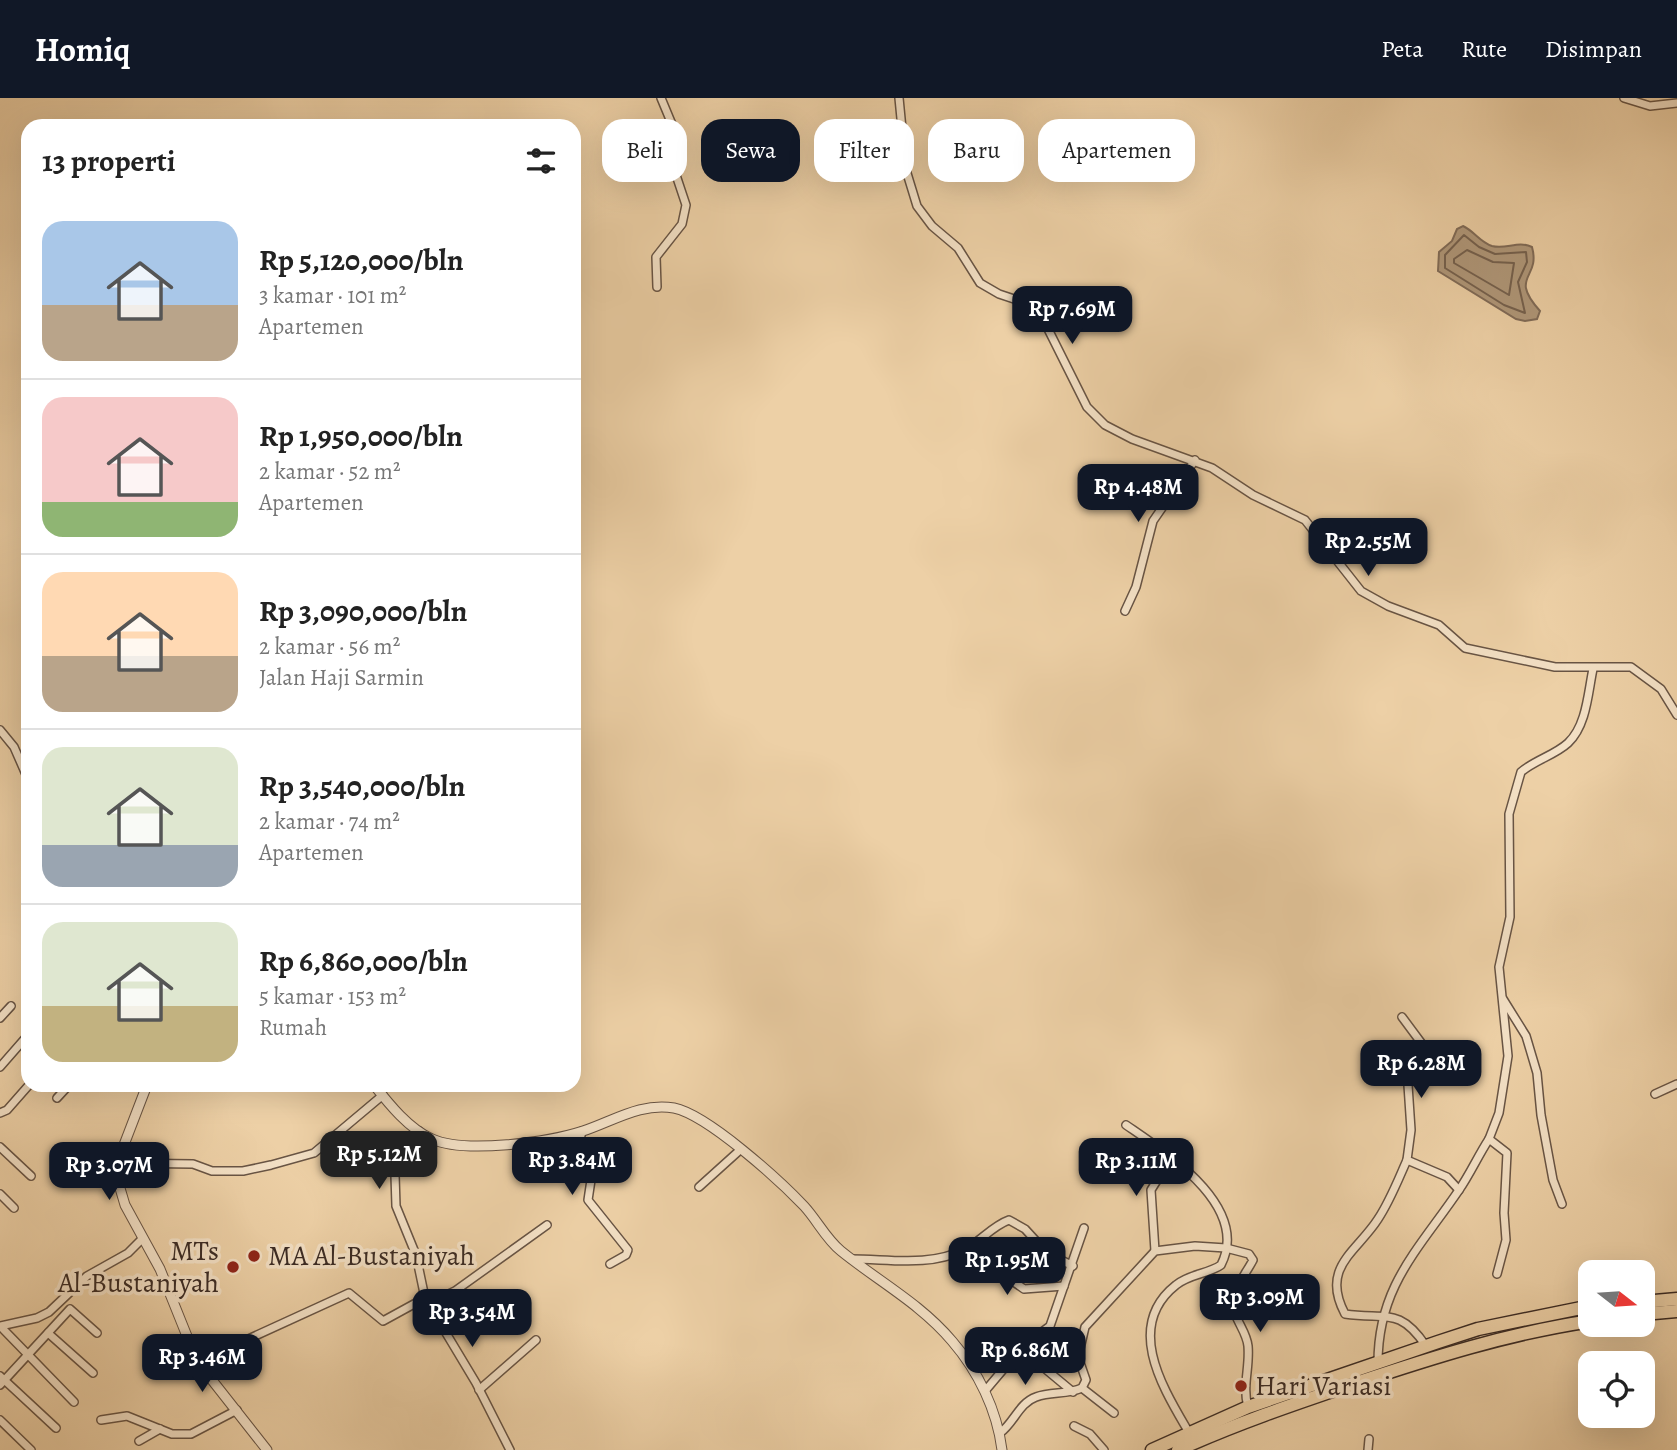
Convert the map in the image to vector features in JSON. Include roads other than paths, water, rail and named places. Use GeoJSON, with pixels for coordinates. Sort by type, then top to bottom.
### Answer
{"type":"FeatureCollection","features":[{"type":"Feature","properties":{"kind":"highway"},"geometry":{"type":"LineString","coordinates":[[1656,1301],[1677,1299]]}},
{"type":"Feature","properties":{"kind":"highway"},"geometry":{"type":"LineString","coordinates":[[1152,1450],[1188,1431],[1207,1430],[1249,1419],[1426,1346],[1478,1329],[1578,1309]]}},
{"type":"Feature","properties":{"kind":"highway"},"geometry":{"type":"LineString","coordinates":[[1656,1313],[1677,1311]]}},
{"type":"Feature","properties":{"kind":"highway"},"geometry":{"type":"LineString","coordinates":[[1315,1390],[1493,1341],[1578,1324]]}},
{"type":"Feature","properties":{"kind":"highway"},"geometry":{"type":"LineString","coordinates":[[1178,1450],[1248,1407],[1297,1397]]}},
{"type":"Feature","properties":{"kind":"street"},"geometry":{"type":"LineString","coordinates":[[657,287],[656,257],[682,224],[686,205],[675,172],[676,134],[661,98]]}},
{"type":"Feature","properties":{"kind":"street"},"geometry":{"type":"LineString","coordinates":[[899,98],[906,170],[917,206],[958,248],[980,283],[999,294],[1020,301],[1041,315],[1087,407],[1105,425],[1132,439],[1195,460],[1253,495],[1310,523],[1343,571],[1366,596],[1439,625],[1465,648],[1548,666],[1634,668],[1661,689],[1677,715]]}},
{"type":"Feature","properties":{"kind":"street"},"geometry":{"type":"LineString","coordinates":[[1624,98],[1650,106],[1677,103]]}},
{"type":"Feature","properties":{"kind":"street"},"geometry":{"type":"LineString","coordinates":[[1125,611],[1136,587],[1153,521],[1195,460]]}},
{"type":"Feature","properties":{"kind":"street"},"geometry":{"type":"LineString","coordinates":[[1378,1364],[1382,1316],[1397,1276],[1459,1190],[1489,1139],[1499,1113],[1508,1056],[1499,967],[1508,936],[1512,883],[1509,814],[1513,792],[1521,772],[1568,743],[1574,734],[1583,718],[1592,669]]}},
{"type":"Feature","properties":{"kind":"street"},"geometry":{"type":"LineString","coordinates":[[0,730],[14,747],[21,763]]}},
{"type":"Feature","properties":{"kind":"street"},"geometry":{"type":"LineString","coordinates":[[1502,997],[1526,1036],[1537,1073],[1553,1180],[1562,1204]]}},
{"type":"Feature","properties":{"kind":"street"},"geometry":{"type":"LineString","coordinates":[[0,1018],[11,1006]]}},
{"type":"Feature","properties":{"kind":"street"},"geometry":{"type":"LineString","coordinates":[[1402,1017],[1426,1045],[1428,1052],[1423,1068],[1408,1085],[1411,1130],[1407,1160],[1380,1216],[1344,1260],[1337,1291],[1345,1314],[1382,1316],[1404,1321],[1413,1327],[1426,1346]]}},
{"type":"Feature","properties":{"kind":"street"},"geometry":{"type":"LineString","coordinates":[[0,1067],[21,1043]]}},
{"type":"Feature","properties":{"kind":"street"},"geometry":{"type":"LineString","coordinates":[[1655,1094],[1677,1084]]}},
{"type":"Feature","properties":{"kind":"street"},"geometry":{"type":"LineString","coordinates":[[0,1113],[7,1110],[23,1092]]}},
{"type":"Feature","properties":{"kind":"street"},"geometry":{"type":"LineString","coordinates":[[57,1098],[63,1092]]}},
{"type":"Feature","properties":{"kind":"street"},"geometry":{"type":"LineString","coordinates":[[144,1092],[117,1163],[117,1178],[125,1205],[160,1269],[198,1362],[267,1450]]}},
{"type":"Feature","properties":{"kind":"street"},"geometry":{"type":"LineString","coordinates":[[380,1092],[419,1131],[441,1142],[525,1144],[582,1131],[645,1108],[672,1108],[697,1116],[802,1203],[832,1243],[908,1299],[943,1331],[985,1391],[1000,1433],[1002,1450]]}},
{"type":"Feature","properties":{"kind":"street"},"geometry":{"type":"LineString","coordinates":[[117,1163],[193,1164],[212,1171],[243,1171],[271,1165],[314,1153],[383,1095]]}},
{"type":"Feature","properties":{"kind":"street"},"geometry":{"type":"LineString","coordinates":[[1126,1125],[1196,1177],[1219,1210],[1226,1248],[1221,1265],[1180,1282],[1166,1294],[1151,1336],[1156,1371],[1188,1431]]}},
{"type":"Feature","properties":{"kind":"street"},"geometry":{"type":"LineString","coordinates":[[419,1131],[397,1168],[393,1189],[396,1206],[416,1255],[426,1301],[479,1390],[510,1450]]}},
{"type":"Feature","properties":{"kind":"street"},"geometry":{"type":"LineString","coordinates":[[582,1131],[575,1166],[591,1180],[588,1199],[628,1250],[626,1255],[610,1264]]}},
{"type":"Feature","properties":{"kind":"street"},"geometry":{"type":"LineString","coordinates":[[1489,1139],[1507,1153],[1504,1213],[1506,1240],[1497,1274]]}},
{"type":"Feature","properties":{"kind":"street"},"geometry":{"type":"LineString","coordinates":[[0,1147],[31,1176]]}},
{"type":"Feature","properties":{"kind":"street"},"geometry":{"type":"LineString","coordinates":[[699,1187],[740,1150]]}},
{"type":"Feature","properties":{"kind":"street"},"geometry":{"type":"LineString","coordinates":[[1155,1251],[1150,1197],[1155,1180],[1171,1158]]}},
{"type":"Feature","properties":{"kind":"street"},"geometry":{"type":"LineString","coordinates":[[1407,1160],[1447,1177],[1459,1190]]}},
{"type":"Feature","properties":{"kind":"street"},"geometry":{"type":"LineString","coordinates":[[0,1194],[14,1208]]}},
{"type":"Feature","properties":{"kind":"street"},"geometry":{"type":"LineString","coordinates":[[851,1259],[914,1262],[945,1257],[966,1249],[1009,1220],[1025,1229],[1047,1253],[1073,1266]]}},
{"type":"Feature","properties":{"kind":"street"},"geometry":{"type":"LineString","coordinates":[[198,1362],[349,1293],[383,1321],[455,1291],[475,1273],[547,1225]]}},
{"type":"Feature","properties":{"kind":"street"},"geometry":{"type":"LineString","coordinates":[[985,1391],[1023,1346],[1047,1330],[1073,1266],[1084,1228]]}},
{"type":"Feature","properties":{"kind":"street"},"geometry":{"type":"LineString","coordinates":[[74,1402],[2,1327],[49,1312],[88,1276],[128,1253],[142,1239]]}},
{"type":"Feature","properties":{"kind":"street"},"geometry":{"type":"LineString","coordinates":[[1000,1433],[1015,1420],[1024,1404],[1035,1397],[1073,1392],[1082,1388],[1086,1380],[1078,1357],[1084,1327],[1155,1251],[1195,1246],[1226,1248],[1249,1254],[1253,1263],[1238,1283],[1233,1308],[1248,1343],[1244,1391],[1248,1407]]}},
{"type":"Feature","properties":{"kind":"street"},"geometry":{"type":"LineString","coordinates":[[966,1249],[1024,1289],[1064,1286]]}},
{"type":"Feature","properties":{"kind":"street"},"geometry":{"type":"LineString","coordinates":[[56,1428],[1,1380],[70,1309],[97,1333]]}},
{"type":"Feature","properties":{"kind":"street"},"geometry":{"type":"LineString","coordinates":[[48,1333],[93,1373]]}},
{"type":"Feature","properties":{"kind":"street"},"geometry":{"type":"LineString","coordinates":[[479,1390],[536,1340]]}},
{"type":"Feature","properties":{"kind":"street"},"geometry":{"type":"LineString","coordinates":[[1042,1367],[1073,1392]]}},
{"type":"Feature","properties":{"kind":"street"},"geometry":{"type":"LineString","coordinates":[[1082,1388],[1114,1413]]}},
{"type":"Feature","properties":{"kind":"street"},"geometry":{"type":"LineString","coordinates":[[101,1420],[127,1416],[172,1434],[191,1434],[237,1410]]}},
{"type":"Feature","properties":{"kind":"street"},"geometry":{"type":"LineString","coordinates":[[0,1420],[31,1450]]}},
{"type":"Feature","properties":{"kind":"street"},"geometry":{"type":"LineString","coordinates":[[1074,1426],[1090,1434],[1104,1450]]}},
{"type":"Feature","properties":{"kind":"street"},"geometry":{"type":"LineString","coordinates":[[139,1441],[160,1429]]}},
{"type":"Feature","properties":{"kind":"street"},"geometry":{"type":"LineString","coordinates":[[1368,1450],[1369,1439]]}},
{"type":"Feature","properties":{"kind":"water"},"geometry":{"type":"Polygon","coordinates":[[[1463,226],[1492,246],[1522,244],[1532,247],[1533,266],[1526,284],[1531,299],[1540,311],[1537,319],[1516,319],[1438,271],[1439,252],[1452,241],[1457,229],[1463,226]]]}},
{"type":"Feature","properties":{"kind":"place","name":"MA Al-Bustaniyah"},"geometry":{"type":"Point","coordinates":[254,1256]}},
{"type":"Feature","properties":{"kind":"place","name":"MTs Al-Bustaniyah"},"geometry":{"type":"Point","coordinates":[233,1267]}},
{"type":"Feature","properties":{"kind":"place","name":"Hari Variasi"},"geometry":{"type":"Point","coordinates":[1241,1386]}}]}
